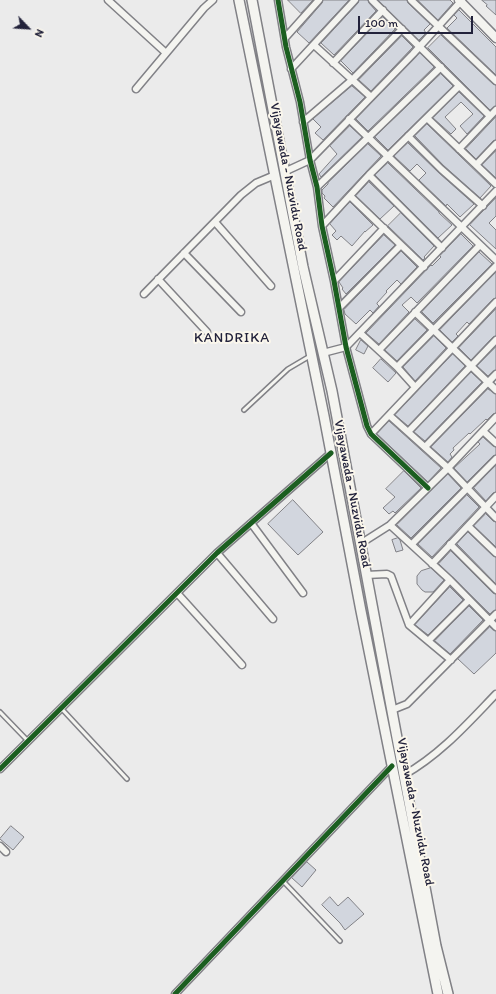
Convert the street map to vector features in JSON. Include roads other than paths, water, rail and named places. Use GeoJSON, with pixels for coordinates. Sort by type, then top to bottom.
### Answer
{"type":"FeatureCollection","features":[{"type":"Feature","properties":{"kind":"main road","name":"Vijayawada - Nuzvidu Road"},"geometry":{"type":"LineString","coordinates":[[239,0],[331,453],[361,611],[438,994]]}},
{"type":"Feature","properties":{"kind":"main road","name":"Vijayawada - Nuzvidu Road"},"geometry":{"type":"LineString","coordinates":[[252,0],[288,170],[303,268],[326,352],[360,544],[369,575],[392,710],[436,946],[448,994]]}},
{"type":"Feature","properties":{"kind":"street"},"geometry":{"type":"LineString","coordinates":[[108,0],[166,52]]}},
{"type":"Feature","properties":{"kind":"street"},"geometry":{"type":"LineString","coordinates":[[136,89],[204,8],[213,0]]}},
{"type":"Feature","properties":{"kind":"street"},"geometry":{"type":"LineString","coordinates":[[284,0],[279,3],[303,122],[307,161],[317,188],[322,226],[339,308],[343,347],[367,426],[371,434],[428,488]]}},
{"type":"Feature","properties":{"kind":"street"},"geometry":{"type":"LineString","coordinates":[[285,38],[319,0]]}},
{"type":"Feature","properties":{"kind":"street"},"geometry":{"type":"LineString","coordinates":[[291,68],[355,0]]}},
{"type":"Feature","properties":{"kind":"street"},"geometry":{"type":"LineString","coordinates":[[372,0],[490,116]]}},
{"type":"Feature","properties":{"kind":"street"},"geometry":{"type":"LineString","coordinates":[[411,0],[496,81]]}},
{"type":"Feature","properties":{"kind":"street"},"geometry":{"type":"LineString","coordinates":[[288,170],[307,161],[420,47],[460,1],[496,38]]}},
{"type":"Feature","properties":{"kind":"street"},"geometry":{"type":"LineString","coordinates":[[333,62],[383,10]]}},
{"type":"Feature","properties":{"kind":"street"},"geometry":{"type":"LineString","coordinates":[[303,122],[352,80],[402,29]]}},
{"type":"Feature","properties":{"kind":"street"},"geometry":{"type":"LineString","coordinates":[[314,45],[371,97]]}},
{"type":"Feature","properties":{"kind":"street"},"geometry":{"type":"LineString","coordinates":[[317,188],[440,67]]}},
{"type":"Feature","properties":{"kind":"street"},"geometry":{"type":"LineString","coordinates":[[322,226],[369,175],[459,86]]}},
{"type":"Feature","properties":{"kind":"street"},"geometry":{"type":"LineString","coordinates":[[459,149],[496,110]]}},
{"type":"Feature","properties":{"kind":"street"},"geometry":{"type":"LineString","coordinates":[[427,118],[496,184]]}},
{"type":"Feature","properties":{"kind":"street"},"geometry":{"type":"LineString","coordinates":[[349,119],[496,260]]}},
{"type":"Feature","properties":{"kind":"street"},"geometry":{"type":"LineString","coordinates":[[408,136],[441,169],[483,206]]}},
{"type":"Feature","properties":{"kind":"street"},"geometry":{"type":"LineString","coordinates":[[476,165],[496,144]]}},
{"type":"Feature","properties":{"kind":"street"},"geometry":{"type":"LineString","coordinates":[[144,294],[241,195],[256,183],[275,175]]}},
{"type":"Feature","properties":{"kind":"street"},"geometry":{"type":"LineString","coordinates":[[369,175],[442,248]]}},
{"type":"Feature","properties":{"kind":"street"},"geometry":{"type":"LineString","coordinates":[[326,352],[343,347],[360,333],[496,191]]}},
{"type":"Feature","properties":{"kind":"street"},"geometry":{"type":"LineString","coordinates":[[350,196],[424,267]]}},
{"type":"Feature","properties":{"kind":"street"},"geometry":{"type":"LineString","coordinates":[[215,222],[271,286]]}},
{"type":"Feature","properties":{"kind":"street"},"geometry":{"type":"LineString","coordinates":[[334,281],[384,228]]}},
{"type":"Feature","properties":{"kind":"street"},"geometry":{"type":"LineString","coordinates":[[339,308],[401,245]]}},
{"type":"Feature","properties":{"kind":"street"},"geometry":{"type":"LineString","coordinates":[[379,350],[480,245]]}},
{"type":"Feature","properties":{"kind":"street"},"geometry":{"type":"LineString","coordinates":[[184,253],[241,312]]}},
{"type":"Feature","properties":{"kind":"street"},"geometry":{"type":"LineString","coordinates":[[397,367],[496,266]]}},
{"type":"Feature","properties":{"kind":"street"},"geometry":{"type":"LineString","coordinates":[[158,279],[207,332]]}},
{"type":"Feature","properties":{"kind":"street"},"geometry":{"type":"LineString","coordinates":[[371,434],[496,302]]}},
{"type":"Feature","properties":{"kind":"street"},"geometry":{"type":"LineString","coordinates":[[415,312],[496,390]]}},
{"type":"Feature","properties":{"kind":"street"},"geometry":{"type":"LineString","coordinates":[[360,333],[397,367],[415,387]]}},
{"type":"Feature","properties":{"kind":"street"},"geometry":{"type":"LineString","coordinates":[[408,432],[496,340]]}},
{"type":"Feature","properties":{"kind":"street"},"geometry":{"type":"LineString","coordinates":[[425,448],[496,374]]}},
{"type":"Feature","properties":{"kind":"street"},"geometry":{"type":"LineString","coordinates":[[389,415],[448,468],[496,518]]}},
{"type":"Feature","properties":{"kind":"street"},"geometry":{"type":"LineString","coordinates":[[360,544],[369,540],[390,526],[496,417]]}},
{"type":"Feature","properties":{"kind":"street"},"geometry":{"type":"LineString","coordinates":[[483,431],[496,443]]}},
{"type":"Feature","properties":{"kind":"street"},"geometry":{"type":"LineString","coordinates":[[0,769],[217,553],[331,453]]}},
{"type":"Feature","properties":{"kind":"street"},"geometry":{"type":"LineString","coordinates":[[412,544],[496,459]]}},
{"type":"Feature","properties":{"kind":"street"},"geometry":{"type":"LineString","coordinates":[[432,564],[496,496]]}},
{"type":"Feature","properties":{"kind":"street"},"geometry":{"type":"LineString","coordinates":[[251,523],[303,593]]}},
{"type":"Feature","properties":{"kind":"street"},"geometry":{"type":"LineString","coordinates":[[390,526],[412,544],[450,580],[496,627]]}},
{"type":"Feature","properties":{"kind":"street"},"geometry":{"type":"LineString","coordinates":[[468,526],[496,552]]}},
{"type":"Feature","properties":{"kind":"street"},"geometry":{"type":"LineString","coordinates":[[450,544],[496,590]]}},
{"type":"Feature","properties":{"kind":"street"},"geometry":{"type":"LineString","coordinates":[[217,553],[273,619]]}},
{"type":"Feature","properties":{"kind":"street"},"geometry":{"type":"LineString","coordinates":[[369,575],[387,574],[391,576],[409,625],[429,640],[451,660]]}},
{"type":"Feature","properties":{"kind":"street"},"geometry":{"type":"LineString","coordinates":[[409,625],[450,580]]}},
{"type":"Feature","properties":{"kind":"street"},"geometry":{"type":"LineString","coordinates":[[177,593],[242,665]]}},
{"type":"Feature","properties":{"kind":"street"},"geometry":{"type":"LineString","coordinates":[[429,640],[469,600]]}},
{"type":"Feature","properties":{"kind":"street"},"geometry":{"type":"LineString","coordinates":[[392,710],[407,704],[496,614]]}},
{"type":"Feature","properties":{"kind":"street"},"geometry":{"type":"LineString","coordinates":[[404,774],[420,766],[436,754],[496,694]]}},
{"type":"Feature","properties":{"kind":"street"},"geometry":{"type":"LineString","coordinates":[[175,994],[392,766]]}},
{"type":"Feature","properties":{"kind":"street"},"geometry":{"type":"LineString","coordinates":[[0,846],[6,852]]}},
{"type":"Feature","properties":{"kind":"lane"},"geometry":{"type":"LineString","coordinates":[[244,410],[288,370],[311,355]]}},
{"type":"Feature","properties":{"kind":"lane"},"geometry":{"type":"LineString","coordinates":[[60,708],[127,779]]}},
{"type":"Feature","properties":{"kind":"lane"},"geometry":{"type":"LineString","coordinates":[[0,712],[28,741]]}},
{"type":"Feature","properties":{"kind":"lane"},"geometry":{"type":"LineString","coordinates":[[283,881],[340,941]]}},
{"type":"Feature","properties":{"kind":"district","name":"KANDRIKA"},"geometry":{"type":"Point","coordinates":[232,338]}}]}
